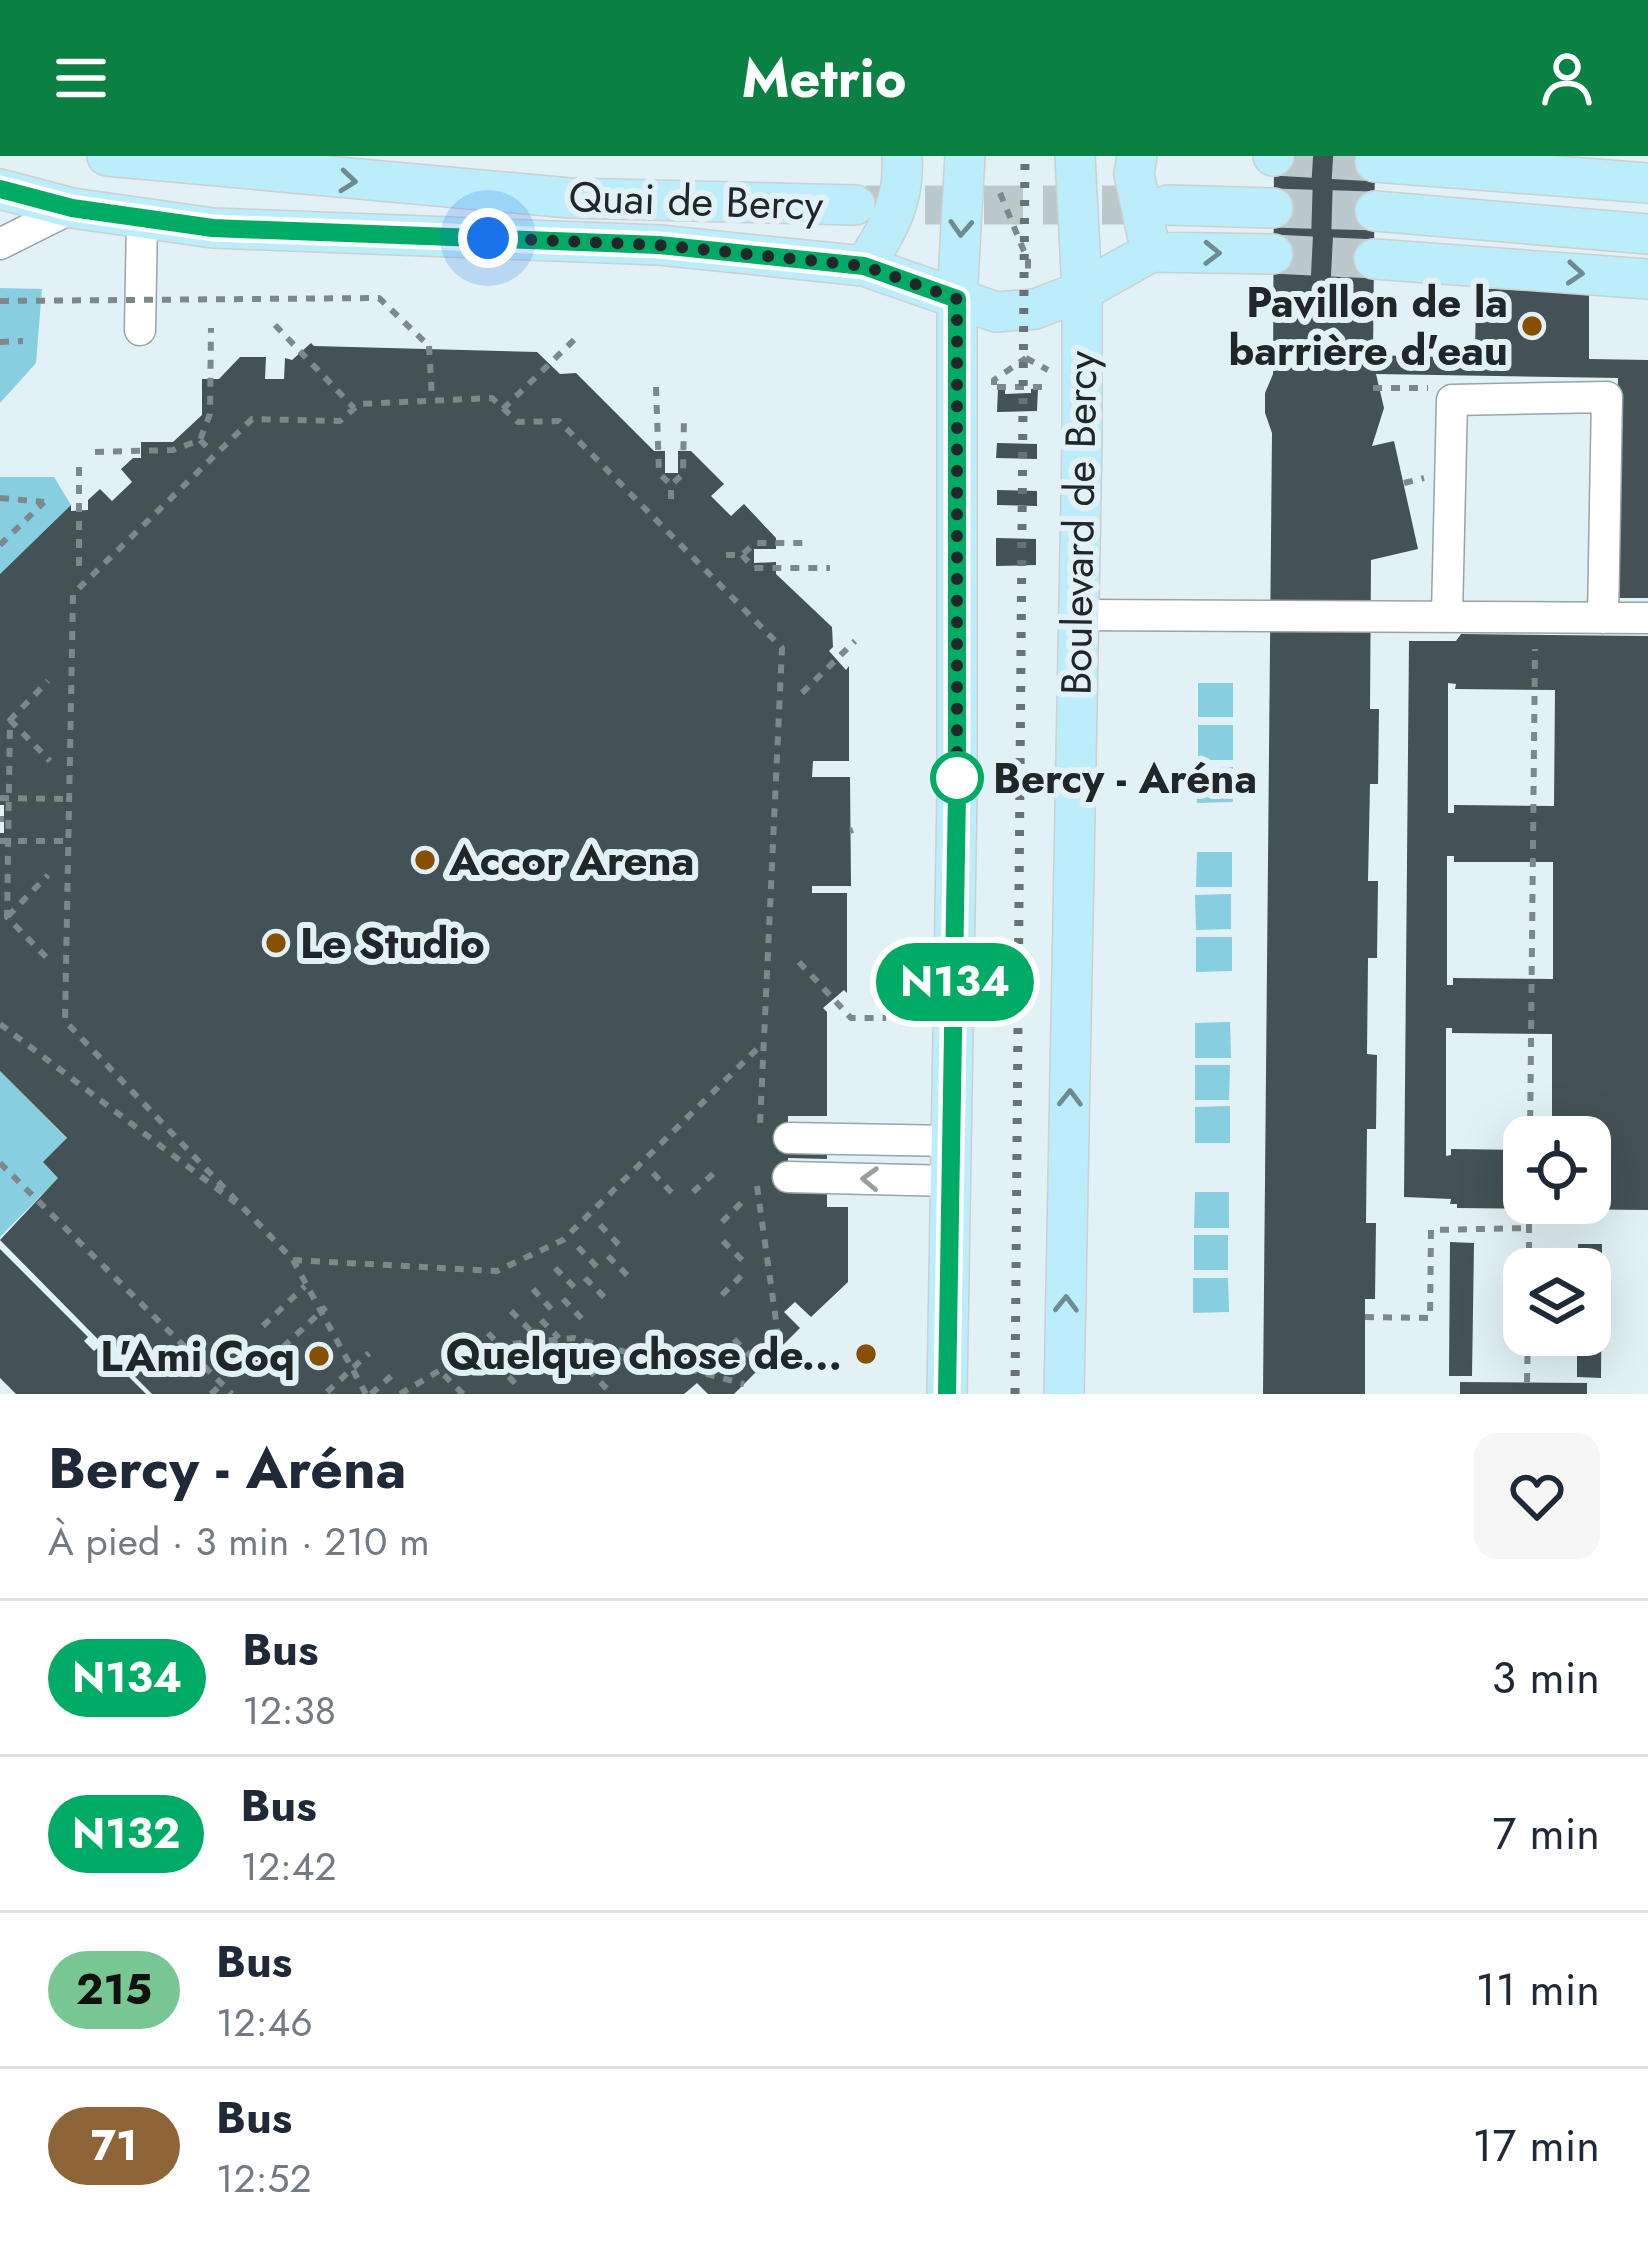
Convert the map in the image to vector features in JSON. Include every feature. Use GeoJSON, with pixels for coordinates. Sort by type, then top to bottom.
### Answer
{"type":"FeatureCollection","features":[{"type":"Feature","properties":{"kind":"main road","name":"Quai de Bercy"},"geometry":{"type":"LineString","coordinates":[[107,156],[569,198],[855,206]]}},
{"type":"Feature","properties":{"kind":"main road"},"geometry":{"type":"LineString","coordinates":[[864,266],[897,212],[904,178],[902,156]]}},
{"type":"Feature","properties":{"kind":"main road","name":"Boulevard de Bercy"},"geometry":{"type":"LineString","coordinates":[[1064,1394],[1079,615],[1082,291],[1076,156]]}},
{"type":"Feature","properties":{"kind":"main road"},"geometry":{"type":"LineString","coordinates":[[1137,156],[1134,174],[1151,252]]}},
{"type":"Feature","properties":{"kind":"main road"},"geometry":{"type":"LineString","coordinates":[[1375,162],[1648,184]]}},
{"type":"Feature","properties":{"kind":"main road"},"geometry":{"type":"LineString","coordinates":[[947,1394],[957,792],[957,299],[980,168]]}},
{"type":"Feature","properties":{"kind":"main road"},"geometry":{"type":"LineString","coordinates":[[0,189],[72,208],[213,228],[659,245],[864,266],[996,312],[1027,311],[1082,291],[1151,252],[1273,254]]}},
{"type":"Feature","properties":{"kind":"main road"},"geometry":{"type":"LineString","coordinates":[[1168,205],[1274,208]]}},
{"type":"Feature","properties":{"kind":"main road"},"geometry":{"type":"LineString","coordinates":[[1375,212],[1648,234]]}},
{"type":"Feature","properties":{"kind":"main road"},"geometry":{"type":"LineString","coordinates":[[1374,259],[1648,278]]}},
{"type":"Feature","properties":{"kind":"lane"},"geometry":{"type":"LineString","coordinates":[[0,244],[72,208]]}},
{"type":"Feature","properties":{"kind":"lane"},"geometry":{"type":"LineString","coordinates":[[140,330],[142,220]]}},
{"type":"Feature","properties":{"kind":"lane"},"geometry":{"type":"LineString","coordinates":[[1447,616],[1452,400],[1607,397],[1603,618]]}},
{"type":"Feature","properties":{"kind":"lane"},"geometry":{"type":"LineString","coordinates":[[1079,615],[1648,618]]}},
{"type":"Feature","properties":{"kind":"lane"},"geometry":{"type":"LineString","coordinates":[[774,1134],[952,1141]]}},
{"type":"Feature","properties":{"kind":"lane"},"geometry":{"type":"LineString","coordinates":[[773,1175],[952,1181]]}},
{"type":"Feature","properties":{"kind":"path","name":"Boulevard de Bercy"},"geometry":{"type":"LineString","coordinates":[[980,168],[1028,261],[1027,311]]}},
{"type":"Feature","properties":{"kind":"path"},"geometry":{"type":"LineString","coordinates":[[0,301],[379,298],[429,346],[432,399]]}},
{"type":"Feature","properties":{"kind":"path"},"geometry":{"type":"LineString","coordinates":[[275,325],[354,408]]}},
{"type":"Feature","properties":{"kind":"path"},"geometry":{"type":"LineString","coordinates":[[95,452],[172,450],[200,440],[210,415],[211,328]]}},
{"type":"Feature","properties":{"kind":"path"},"geometry":{"type":"LineString","coordinates":[[503,409],[577,337]]}},
{"type":"Feature","properties":{"kind":"path"},"geometry":{"type":"LineString","coordinates":[[0,342],[23,341]]}},
{"type":"Feature","properties":{"kind":"path"},"geometry":{"type":"LineString","coordinates":[[997,387],[1045,387]]}},
{"type":"Feature","properties":{"kind":"path"},"geometry":{"type":"LineString","coordinates":[[656,388],[659,473],[671,485],[671,499]]}},
{"type":"Feature","properties":{"kind":"path"},"geometry":{"type":"LineString","coordinates":[[1373,388],[1435,388],[1452,400]]}},
{"type":"Feature","properties":{"kind":"path"},"geometry":{"type":"LineString","coordinates":[[391,1376],[369,1394],[293,1260],[65,1021],[73,594],[253,418],[340,421],[359,404],[492,398],[518,422],[559,421],[782,648],[764,1042],[774,1134]]}},
{"type":"Feature","properties":{"kind":"path"},"geometry":{"type":"LineString","coordinates":[[671,485],[683,474],[684,417]]}},
{"type":"Feature","properties":{"kind":"path"},"geometry":{"type":"LineString","coordinates":[[200,440],[208,449]]}},
{"type":"Feature","properties":{"kind":"path"},"geometry":{"type":"LineString","coordinates":[[79,467],[79,567]]}},
{"type":"Feature","properties":{"kind":"path"},"geometry":{"type":"LineString","coordinates":[[0,498],[44,502],[0,545]]}},
{"type":"Feature","properties":{"kind":"path"},"geometry":{"type":"LineString","coordinates":[[726,555],[742,555],[754,543],[806,543]]}},
{"type":"Feature","properties":{"kind":"path"},"geometry":{"type":"LineString","coordinates":[[742,555],[754,568],[830,568]]}},
{"type":"Feature","properties":{"kind":"path"},"geometry":{"type":"LineString","coordinates":[[1530,1116],[1535,617]]}},
{"type":"Feature","properties":{"kind":"path"},"geometry":{"type":"LineString","coordinates":[[802,693],[855,641]]}},
{"type":"Feature","properties":{"kind":"path"},"geometry":{"type":"LineString","coordinates":[[46,957],[7,917],[5,798],[10,720],[48,681]]}},
{"type":"Feature","properties":{"kind":"path"},"geometry":{"type":"LineString","coordinates":[[10,720],[50,761]]}},
{"type":"Feature","properties":{"kind":"path"},"geometry":{"type":"LineString","coordinates":[[5,798],[69,800]]}},
{"type":"Feature","properties":{"kind":"path"},"geometry":{"type":"LineString","coordinates":[[5,841],[68,841]]}},
{"type":"Feature","properties":{"kind":"path"},"geometry":{"type":"LineString","coordinates":[[7,917],[47,875]]}},
{"type":"Feature","properties":{"kind":"path"},"geometry":{"type":"LineString","coordinates":[[800,962],[851,1018],[886,1018]]}},
{"type":"Feature","properties":{"kind":"path"},"geometry":{"type":"LineString","coordinates":[[0,1024],[251,1214]]}},
{"type":"Feature","properties":{"kind":"path"},"geometry":{"type":"LineString","coordinates":[[293,1260],[497,1271],[563,1240],[764,1042]]}},
{"type":"Feature","properties":{"kind":"path"},"geometry":{"type":"LineString","coordinates":[[0,1163],[232,1394]]}},
{"type":"Feature","properties":{"kind":"path"},"geometry":{"type":"LineString","coordinates":[[694,1192],[714,1172]]}},
{"type":"Feature","properties":{"kind":"path"},"geometry":{"type":"LineString","coordinates":[[653,1173],[672,1193]]}},
{"type":"Feature","properties":{"kind":"path"},"geometry":{"type":"LineString","coordinates":[[773,1175],[756,1194],[780,1349]]}},
{"type":"Feature","properties":{"kind":"path"},"geometry":{"type":"LineString","coordinates":[[722,1222],[742,1202]]}},
{"type":"Feature","properties":{"kind":"path"},"geometry":{"type":"LineString","coordinates":[[1529,1224],[1529,1248]]}},
{"type":"Feature","properties":{"kind":"path"},"geometry":{"type":"LineString","coordinates":[[600,1225],[619,1245]]}},
{"type":"Feature","properties":{"kind":"path"},"geometry":{"type":"LineString","coordinates":[[1365,1318],[1430,1318],[1431,1230],[1529,1228]]}},
{"type":"Feature","properties":{"kind":"path"},"geometry":{"type":"LineString","coordinates":[[723,1240],[743,1261]]}},
{"type":"Feature","properties":{"kind":"path"},"geometry":{"type":"LineString","coordinates":[[578,1247],[597,1267]]}},
{"type":"Feature","properties":{"kind":"path"},"geometry":{"type":"LineString","coordinates":[[608,1256],[628,1276]]}},
{"type":"Feature","properties":{"kind":"path"},"geometry":{"type":"LineString","coordinates":[[555,1268],[575,1288]]}},
{"type":"Feature","properties":{"kind":"path"},"geometry":{"type":"LineString","coordinates":[[722,1295],[742,1275]]}},
{"type":"Feature","properties":{"kind":"path"},"geometry":{"type":"LineString","coordinates":[[585,1278],[605,1298]]}},
{"type":"Feature","properties":{"kind":"path"},"geometry":{"type":"LineString","coordinates":[[263,1326],[305,1286]]}},
{"type":"Feature","properties":{"kind":"path"},"geometry":{"type":"LineString","coordinates":[[533,1289],[552,1310]]}},
{"type":"Feature","properties":{"kind":"path"},"geometry":{"type":"LineString","coordinates":[[563,1299],[583,1320]]}},
{"type":"Feature","properties":{"kind":"path"},"geometry":{"type":"LineString","coordinates":[[283,1347],[326,1307]]}},
{"type":"Feature","properties":{"kind":"path"},"geometry":{"type":"LineString","coordinates":[[511,1311],[531,1331]]}},
{"type":"Feature","properties":{"kind":"path"},"geometry":{"type":"LineString","coordinates":[[542,1320],[561,1341]]}},
{"type":"Feature","properties":{"kind":"path"},"geometry":{"type":"LineString","coordinates":[[488,1333],[507,1353]]}},
{"type":"Feature","properties":{"kind":"path"},"geometry":{"type":"LineString","coordinates":[[400,1394],[479,1347],[574,1338],[744,1384]]}},
{"type":"Feature","properties":{"kind":"path"},"geometry":{"type":"LineString","coordinates":[[734,1340],[760,1367]]}},
{"type":"Feature","properties":{"kind":"path"},"geometry":{"type":"LineString","coordinates":[[518,1342],[538,1363]]}},
{"type":"Feature","properties":{"kind":"path"},"geometry":{"type":"LineString","coordinates":[[327,1392],[369,1353]]}},
{"type":"Feature","properties":{"kind":"path"},"geometry":{"type":"LineString","coordinates":[[466,1354],[485,1375]]}},
{"type":"Feature","properties":{"kind":"path"},"geometry":{"type":"LineString","coordinates":[[1528,1356],[1528,1382]]}},
{"type":"Feature","properties":{"kind":"path"},"geometry":{"type":"LineString","coordinates":[[496,1364],[516,1384]]}},
{"type":"Feature","properties":{"kind":"path"},"geometry":{"type":"LineString","coordinates":[[588,1369],[608,1389]]}},
{"type":"Feature","properties":{"kind":"path"},"geometry":{"type":"LineString","coordinates":[[444,1375],[463,1394]]}},
{"type":"Feature","properties":{"kind":"path"},"geometry":{"type":"LineString","coordinates":[[211,1394],[222,1384]]}},
{"type":"Feature","properties":{"kind":"shaded area"},"geometry":{"type":"Polygon","coordinates":[[[0,288],[42,289],[36,363],[0,403],[0,288]]]}},
{"type":"Feature","properties":{"kind":"shaded area"},"geometry":{"type":"Polygon","coordinates":[[[0,477],[54,477],[71,505],[0,574],[0,477]]]}},
{"type":"Feature","properties":{"kind":"shaded area"},"geometry":{"type":"Polygon","coordinates":[[[1198,683],[1233,683],[1233,717],[1198,717],[1198,683]]]}},
{"type":"Feature","properties":{"kind":"shaded area"},"geometry":{"type":"Polygon","coordinates":[[[1198,725],[1233,725],[1233,760],[1198,760],[1198,725]]]}},
{"type":"Feature","properties":{"kind":"shaded area"},"geometry":{"type":"Polygon","coordinates":[[[1233,767],[1233,802],[1197,803],[1197,768],[1233,767]]]}},
{"type":"Feature","properties":{"kind":"shaded area"},"geometry":{"type":"Polygon","coordinates":[[[1197,852],[1232,852],[1232,887],[1196,887],[1197,852]]]}},
{"type":"Feature","properties":{"kind":"shaded area"},"geometry":{"type":"Polygon","coordinates":[[[1231,894],[1231,929],[1196,930],[1195,895],[1231,894]]]}},
{"type":"Feature","properties":{"kind":"shaded area"},"geometry":{"type":"Polygon","coordinates":[[[1196,937],[1232,937],[1232,971],[1196,972],[1196,937]]]}},
{"type":"Feature","properties":{"kind":"shaded area"},"geometry":{"type":"Polygon","coordinates":[[[1230,1022],[1231,1058],[1195,1058],[1195,1023],[1230,1022]]]}},
{"type":"Feature","properties":{"kind":"shaded area"},"geometry":{"type":"Polygon","coordinates":[[[1195,1065],[1230,1065],[1229,1100],[1195,1100],[1195,1065]]]}},
{"type":"Feature","properties":{"kind":"shaded area"},"geometry":{"type":"Polygon","coordinates":[[[0,1071],[82,1154],[0,1237],[0,1071]]]}},
{"type":"Feature","properties":{"kind":"shaded area"},"geometry":{"type":"Polygon","coordinates":[[[1230,1106],[1230,1143],[1195,1143],[1195,1107],[1230,1106]]]}},
{"type":"Feature","properties":{"kind":"shaded area"},"geometry":{"type":"Polygon","coordinates":[[[1195,1192],[1229,1192],[1229,1228],[1194,1228],[1195,1192]]]}},
{"type":"Feature","properties":{"kind":"shaded area"},"geometry":{"type":"Polygon","coordinates":[[[1194,1235],[1228,1235],[1228,1270],[1194,1270],[1194,1235]]]}},
{"type":"Feature","properties":{"kind":"shaded area"},"geometry":{"type":"Polygon","coordinates":[[[1193,1278],[1228,1278],[1229,1312],[1193,1313],[1193,1278]]]}},
{"type":"Feature","properties":{"kind":"building"},"geometry":{"type":"Polygon","coordinates":[[[1274,156],[1375,156],[1373,355],[1475,358],[1476,288],[1589,294],[1589,359],[1648,360],[1648,598],[1615,598],[1618,378],[1376,374],[1384,408],[1372,446],[1394,441],[1418,549],[1371,560],[1370,709],[1379,709],[1378,784],[1370,784],[1368,881],[1378,881],[1377,958],[1368,958],[1367,1054],[1377,1055],[1376,1129],[1367,1129],[1366,1223],[1376,1223],[1375,1299],[1365,1299],[1365,1394],[1263,1394],[1272,433],[1265,393],[1273,374],[1274,156]]]}},
{"type":"Feature","properties":{"kind":"building","name":"Accor Arena"},"geometry":{"type":"Polygon","coordinates":[[[311,343],[537,352],[560,374],[576,373],[654,451],[665,451],[665,473],[678,473],[678,451],[691,451],[724,484],[711,496],[731,516],[744,504],[776,538],[776,549],[754,549],[754,563],[776,562],[776,574],[832,627],[829,651],[846,670],[849,666],[849,761],[813,761],[812,777],[850,777],[851,886],[812,886],[812,893],[847,893],[847,993],[844,990],[823,1008],[827,1012],[827,1116],[788,1116],[788,1153],[827,1154],[827,1159],[788,1158],[788,1193],[827,1194],[827,1207],[848,1207],[848,1282],[811,1317],[795,1302],[784,1312],[800,1328],[734,1394],[708,1394],[697,1383],[684,1394],[152,1394],[0,1240],[58,1178],[43,1162],[67,1138],[0,1071],[4,805],[0,805],[0,574],[71,505],[71,511],[88,510],[88,500],[100,489],[112,501],[132,482],[121,469],[133,458],[141,458],[141,442],[173,442],[202,415],[202,379],[219,379],[240,357],[266,357],[265,379],[284,379],[285,358],[292,360],[311,343]]]}},
{"type":"Feature","properties":{"kind":"building"},"geometry":{"type":"Polygon","coordinates":[[[1038,388],[1037,411],[997,412],[998,389],[1005,389],[1005,394],[1031,393],[1038,388]]]}},
{"type":"Feature","properties":{"kind":"building"},"geometry":{"type":"Polygon","coordinates":[[[997,443],[1037,444],[1037,459],[996,458],[997,443]]]}},
{"type":"Feature","properties":{"kind":"building"},"geometry":{"type":"Polygon","coordinates":[[[997,490],[1037,491],[1037,506],[997,505],[997,490]]]}},
{"type":"Feature","properties":{"kind":"building"},"geometry":{"type":"Polygon","coordinates":[[[996,538],[1036,539],[1036,565],[996,566],[996,538]]]}},
{"type":"Feature","properties":{"kind":"building"},"geometry":{"type":"Polygon","coordinates":[[[1461,634],[1648,636],[1648,1210],[1611,1210],[1611,1116],[1552,1116],[1552,1034],[1452,1033],[1452,1028],[1446,1028],[1446,1156],[1451,1149],[1503,1150],[1503,1208],[1457,1208],[1450,1204],[1451,1199],[1404,1197],[1409,641],[1456,641],[1461,634]],[[1448,683],[1448,813],[1454,813],[1454,805],[1554,806],[1555,690],[1455,689],[1456,684],[1448,683]],[[1447,856],[1447,985],[1453,985],[1453,978],[1553,979],[1553,862],[1454,862],[1454,856],[1447,856]]]}},
{"type":"Feature","properties":{"kind":"building"},"geometry":{"type":"Polygon","coordinates":[[[1450,1242],[1474,1243],[1472,1376],[1449,1376],[1450,1242]]]}},
{"type":"Feature","properties":{"kind":"building"},"geometry":{"type":"Polygon","coordinates":[[[1578,1244],[1602,1244],[1602,1248],[1578,1248],[1578,1244]]]}},
{"type":"Feature","properties":{"kind":"building"},"geometry":{"type":"Polygon","coordinates":[[[0,1249],[88,1337],[84,1341],[94,1351],[99,1347],[146,1394],[16,1394],[0,1378],[0,1249]]]}},
{"type":"Feature","properties":{"kind":"building"},"geometry":{"type":"Polygon","coordinates":[[[1577,1356],[1601,1356],[1601,1378],[1577,1377],[1577,1356]]]}},
{"type":"Feature","properties":{"kind":"building"},"geometry":{"type":"Polygon","coordinates":[[[1460,1382],[1587,1383],[1587,1394],[1460,1394],[1460,1382]]]}},
{"type":"Feature","properties":{"kind":"tunnel"},"geometry":{"type":"LineString","coordinates":[[1274,156],[1375,162]]}},
{"type":"Feature","properties":{"kind":"tunnel"},"geometry":{"type":"LineString","coordinates":[[866,205],[1168,205]]}},
{"type":"Feature","properties":{"kind":"tunnel"},"geometry":{"type":"LineString","coordinates":[[1273,208],[1375,211]]}},
{"type":"Feature","properties":{"kind":"tunnel"},"geometry":{"type":"LineString","coordinates":[[1273,254],[1374,259]]}},
{"type":"Feature","properties":{"kind":"railway"},"geometry":{"type":"LineString","coordinates":[[1015,1394],[1025,156]]}},
{"type":"Feature","properties":{"kind":"bus line","name":"N134"},"geometry":{"type":"LineString","coordinates":[[0,189],[72,208],[213,228],[659,245],[864,266],[957,299],[957,792],[947,1394]]}},
{"type":"Feature","properties":{"kind":"place","name":"Pavillon de la barrière d'eau"},"geometry":{"type":"Point","coordinates":[1532,326]}},
{"type":"Feature","properties":{"kind":"place","name":"Bercy - Aréna"},"geometry":{"type":"Point","coordinates":[957,778]}},
{"type":"Feature","properties":{"kind":"place","name":"Accor Arena"},"geometry":{"type":"Point","coordinates":[425,860]}},
{"type":"Feature","properties":{"kind":"place","name":"Le Studio"},"geometry":{"type":"Point","coordinates":[276,943]}},
{"type":"Feature","properties":{"kind":"place","name":"Quelque chose de..."},"geometry":{"type":"Point","coordinates":[866,1354]}},
{"type":"Feature","properties":{"kind":"place","name":"L'Ami Coq"},"geometry":{"type":"Point","coordinates":[319,1356]}},
{"type":"Feature","properties":{"kind":"route"},"geometry":{"type":"LineString","coordinates":[[488,238],[659,245],[864,266],[957,299],[957,792],[957,778]]}}]}
